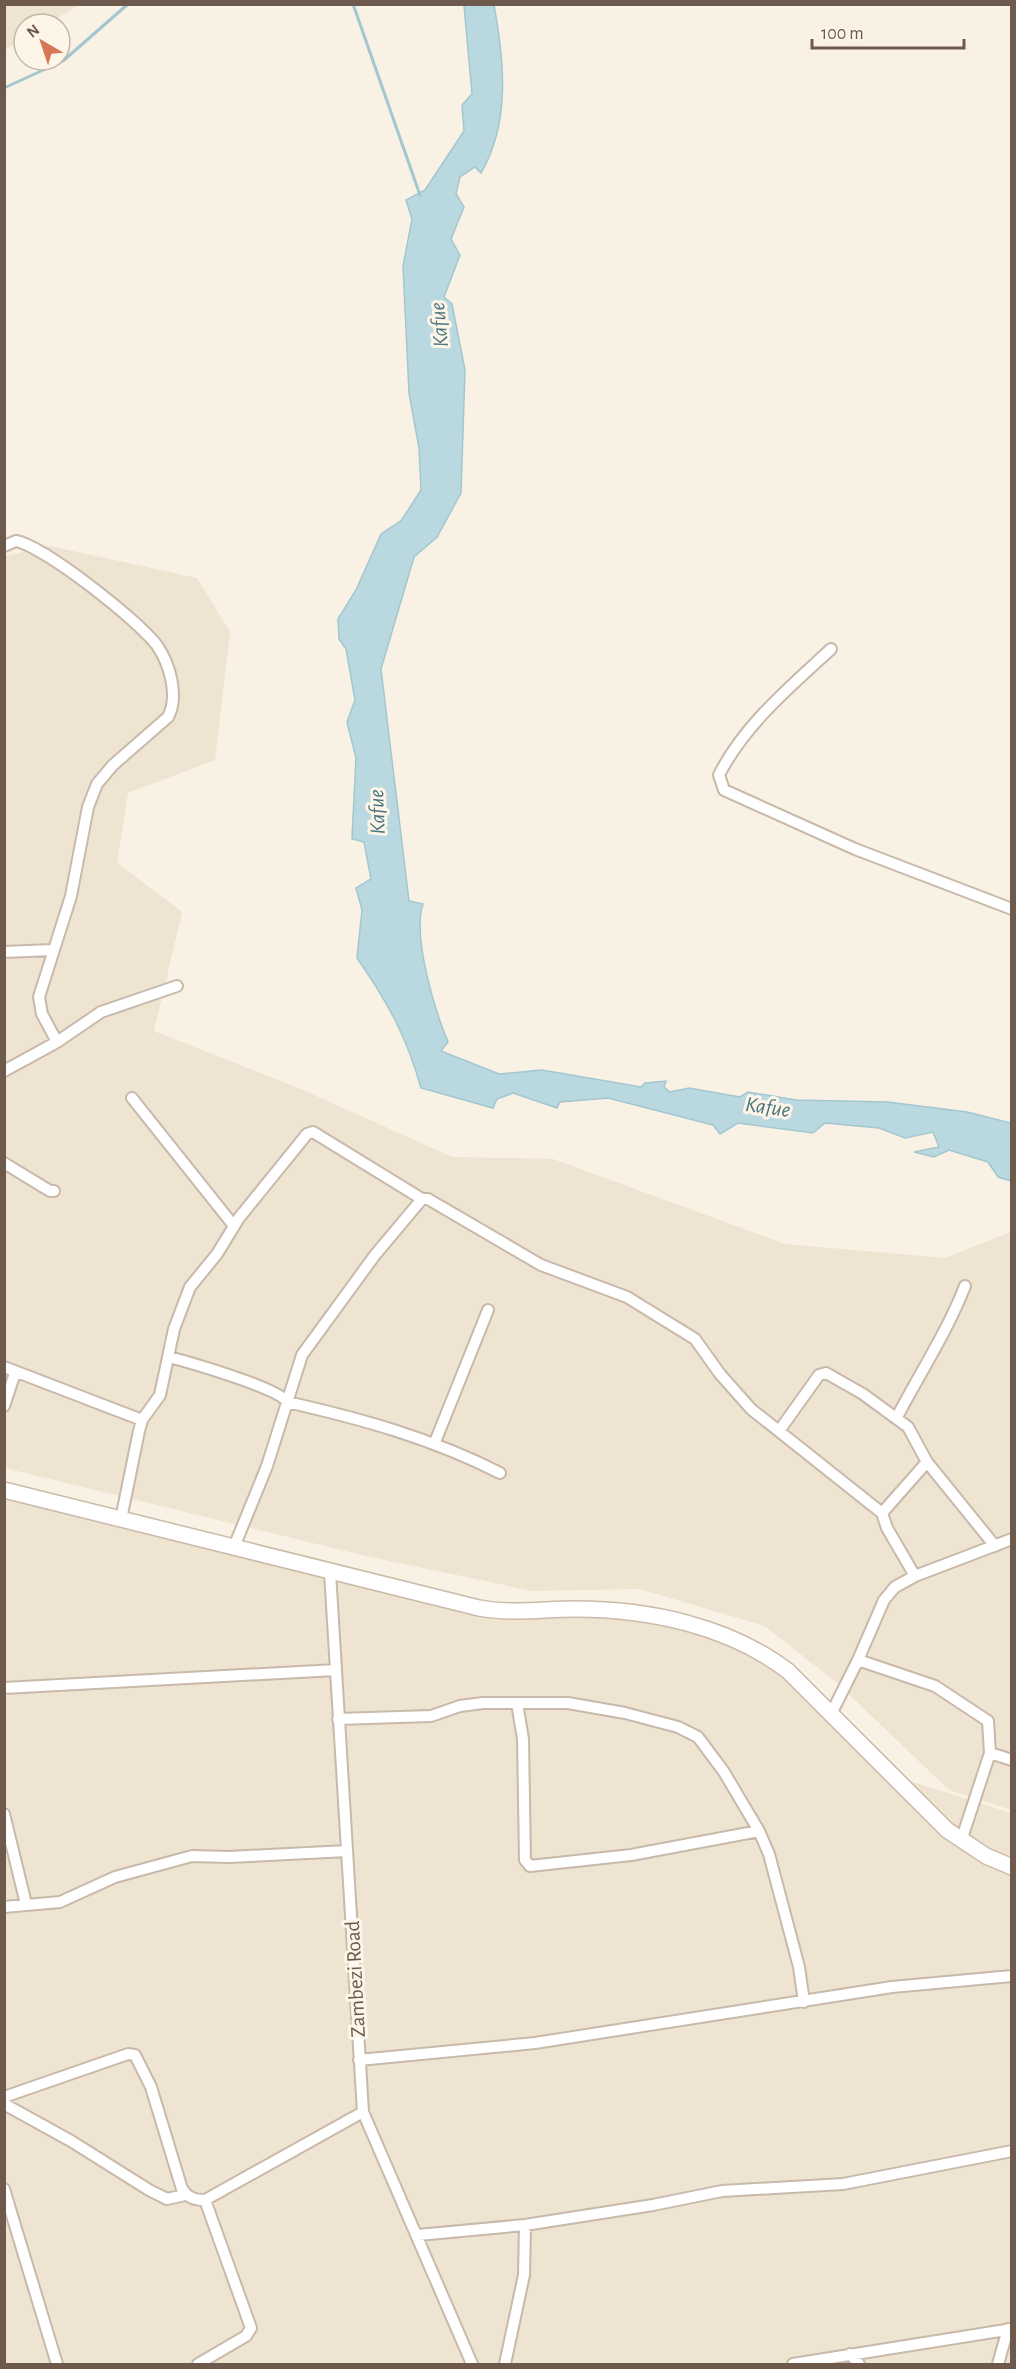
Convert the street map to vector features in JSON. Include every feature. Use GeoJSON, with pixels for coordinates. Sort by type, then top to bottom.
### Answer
{"type":"FeatureCollection","features":[{"type":"Feature","properties":{"kind":"street"},"geometry":{"type":"LineString","coordinates":[[4,546],[16,541],[33,547],[65,567],[143,630],[158,647],[172,688],[173,705],[168,717],[113,765],[98,784],[88,807],[70,896],[52,950],[39,1004],[57,1042]]}},
{"type":"Feature","properties":{"kind":"street"},"geometry":{"type":"LineString","coordinates":[[831,649],[772,704],[727,758],[719,775],[724,790],[855,849],[1011,909]]}},
{"type":"Feature","properties":{"kind":"street"},"geometry":{"type":"LineString","coordinates":[[4,952],[52,950]]}},
{"type":"Feature","properties":{"kind":"street"},"geometry":{"type":"LineString","coordinates":[[4,1071],[57,1042],[101,1012],[177,986]]}},
{"type":"Feature","properties":{"kind":"street"},"geometry":{"type":"LineString","coordinates":[[132,1098],[234,1226]]}},
{"type":"Feature","properties":{"kind":"street"},"geometry":{"type":"LineString","coordinates":[[121,1518],[142,1420],[160,1395],[174,1329],[190,1287],[217,1254],[234,1226],[309,1132],[313,1132],[422,1199],[429,1199],[541,1265],[627,1297],[695,1339],[720,1374],[744,1401],[882,1513],[887,1528],[915,1576]]}},
{"type":"Feature","properties":{"kind":"street"},"geometry":{"type":"LineString","coordinates":[[4,1163],[50,1191],[54,1191]]}},
{"type":"Feature","properties":{"kind":"street"},"geometry":{"type":"LineString","coordinates":[[234,1547],[267,1466],[308,1346],[375,1255],[422,1199]]}},
{"type":"Feature","properties":{"kind":"street"},"geometry":{"type":"LineString","coordinates":[[897,1417],[914,1382],[951,1324],[965,1286]]}},
{"type":"Feature","properties":{"kind":"street"},"geometry":{"type":"LineString","coordinates":[[435,1442],[488,1310]]}},
{"type":"Feature","properties":{"kind":"street"},"geometry":{"type":"LineString","coordinates":[[169,1357],[272,1390],[283,1396],[287,1402],[363,1419],[435,1442],[500,1473]]}},
{"type":"Feature","properties":{"kind":"street"},"geometry":{"type":"LineString","coordinates":[[4,1367],[142,1420]]}},
{"type":"Feature","properties":{"kind":"street"},"geometry":{"type":"LineString","coordinates":[[4,1406],[15,1373]]}},
{"type":"Feature","properties":{"kind":"street"},"geometry":{"type":"LineString","coordinates":[[779,1431],[823,1373],[863,1394],[897,1417],[915,1437],[927,1462],[995,1546]]}},
{"type":"Feature","properties":{"kind":"street"},"geometry":{"type":"LineString","coordinates":[[882,1513],[927,1462]]}},
{"type":"Feature","properties":{"kind":"street"},"geometry":{"type":"LineString","coordinates":[[4,1490],[494,1611],[606,1609],[684,1623],[735,1640],[773,1659],[832,1712],[924,1808],[961,1841],[1011,1867]]}},
{"type":"Feature","properties":{"kind":"street"},"geometry":{"type":"LineString","coordinates":[[832,1712],[884,1600],[895,1587],[915,1576],[1011,1539]]}},
{"type":"Feature","properties":{"kind":"street","name":"Zambezi Road"},"geometry":{"type":"LineString","coordinates":[[330,1572],[363,2112],[472,2364]]}},
{"type":"Feature","properties":{"kind":"street"},"geometry":{"type":"LineString","coordinates":[[858,1660],[935,1686],[983,1717],[989,1724],[990,1753],[961,1841]]}},
{"type":"Feature","properties":{"kind":"street"},"geometry":{"type":"LineString","coordinates":[[4,1688],[336,1670]]}},
{"type":"Feature","properties":{"kind":"street"},"geometry":{"type":"LineString","coordinates":[[517,1703],[523,1739],[525,1860],[530,1866],[631,1855],[759,1831]]}},
{"type":"Feature","properties":{"kind":"street"},"geometry":{"type":"LineString","coordinates":[[338,1719],[431,1716],[472,1704],[568,1703],[608,1708],[678,1727],[698,1737],[724,1772],[759,1831],[776,1874],[799,1967],[804,2002]]}},
{"type":"Feature","properties":{"kind":"street"},"geometry":{"type":"LineString","coordinates":[[990,1753],[1011,1760]]}},
{"type":"Feature","properties":{"kind":"street"},"geometry":{"type":"LineString","coordinates":[[4,1814],[26,1904]]}},
{"type":"Feature","properties":{"kind":"street"},"geometry":{"type":"LineString","coordinates":[[4,1907],[60,1902],[115,1877],[192,1856],[229,1857],[347,1851]]}},
{"type":"Feature","properties":{"kind":"street"},"geometry":{"type":"LineString","coordinates":[[360,2060],[535,2043],[892,1987],[1011,1976]]}},
{"type":"Feature","properties":{"kind":"street"},"geometry":{"type":"LineString","coordinates":[[4,2097],[128,2054],[135,2055],[151,2087],[185,2195]]}},
{"type":"Feature","properties":{"kind":"street"},"geometry":{"type":"LineString","coordinates":[[4,2104],[71,2141],[149,2190],[172,2200],[185,2195],[205,2200],[363,2112]]}},
{"type":"Feature","properties":{"kind":"street"},"geometry":{"type":"LineString","coordinates":[[418,2235],[525,2225],[652,2205],[722,2191],[843,2184],[1011,2151]]}},
{"type":"Feature","properties":{"kind":"street"},"geometry":{"type":"LineString","coordinates":[[4,2188],[9,2218],[57,2364]]}},
{"type":"Feature","properties":{"kind":"street"},"geometry":{"type":"LineString","coordinates":[[198,2364],[246,2336],[251,2328],[205,2200]]}},
{"type":"Feature","properties":{"kind":"street"},"geometry":{"type":"LineString","coordinates":[[506,2364],[524,2275],[525,2225]]}},
{"type":"Feature","properties":{"kind":"street"},"geometry":{"type":"LineString","coordinates":[[793,2364],[1010,2329],[998,2364]]}},
{"type":"Feature","properties":{"kind":"street"},"geometry":{"type":"LineString","coordinates":[[850,2354],[859,2364]]}},
{"type":"Feature","properties":{"kind":"shaded area"},"geometry":{"type":"Polygon","coordinates":[[[5,4],[78,4],[67,12],[12,12],[12,46],[5,50],[5,4]]]}},
{"type":"Feature","properties":{"kind":"shaded area"},"geometry":{"type":"Polygon","coordinates":[[[50,546],[197,578],[230,632],[215,760],[128,793],[117,863],[182,912],[154,1031],[303,1090],[452,1157],[553,1159],[785,1244],[945,1258],[1011,1232],[1011,1810],[949,1790],[837,1683],[765,1626],[640,1589],[532,1591],[366,1556],[5,1468],[5,556],[50,546]]]}},
{"type":"Feature","properties":{"kind":"shaded area"},"geometry":{"type":"Polygon","coordinates":[[[5,1488],[480,1609],[660,1617],[768,1654],[910,1781],[1011,1813],[1011,2364],[5,2364],[5,1488]]]}},
{"type":"Feature","properties":{"kind":"water","name":"Kafue"},"geometry":{"type":"Polygon","coordinates":[[[464,5],[494,5],[500,47],[502,90],[501,112],[491,153],[481,173],[475,167],[460,177],[456,194],[464,207],[451,239],[460,255],[444,297],[452,304],[465,370],[461,493],[437,537],[414,557],[381,669],[409,901],[423,904],[420,935],[426,973],[448,1042],[441,1051],[499,1074],[542,1070],[641,1087],[645,1083],[666,1081],[664,1087],[670,1092],[689,1088],[740,1097],[748,1092],[796,1100],[888,1102],[967,1112],[1011,1123],[1011,1181],[998,1177],[988,1162],[949,1150],[934,1157],[914,1152],[939,1147],[933,1132],[905,1138],[879,1128],[825,1123],[813,1133],[738,1123],[720,1134],[713,1125],[608,1098],[560,1102],[557,1108],[513,1093],[497,1099],[493,1108],[421,1088],[395,1020],[357,958],[362,910],[356,888],[371,879],[364,842],[352,839],[356,758],[347,722],[355,700],[346,649],[339,639],[338,619],[356,590],[381,534],[401,521],[421,490],[419,448],[409,393],[403,266],[412,219],[406,200],[425,190],[464,131],[462,105],[472,94],[464,5]]]}},
{"type":"Feature","properties":{"kind":"waterway"},"geometry":{"type":"LineString","coordinates":[[4,88],[63,61],[128,4]]}},
{"type":"Feature","properties":{"kind":"waterway"},"geometry":{"type":"LineString","coordinates":[[353,4],[420,195]]}}]}
